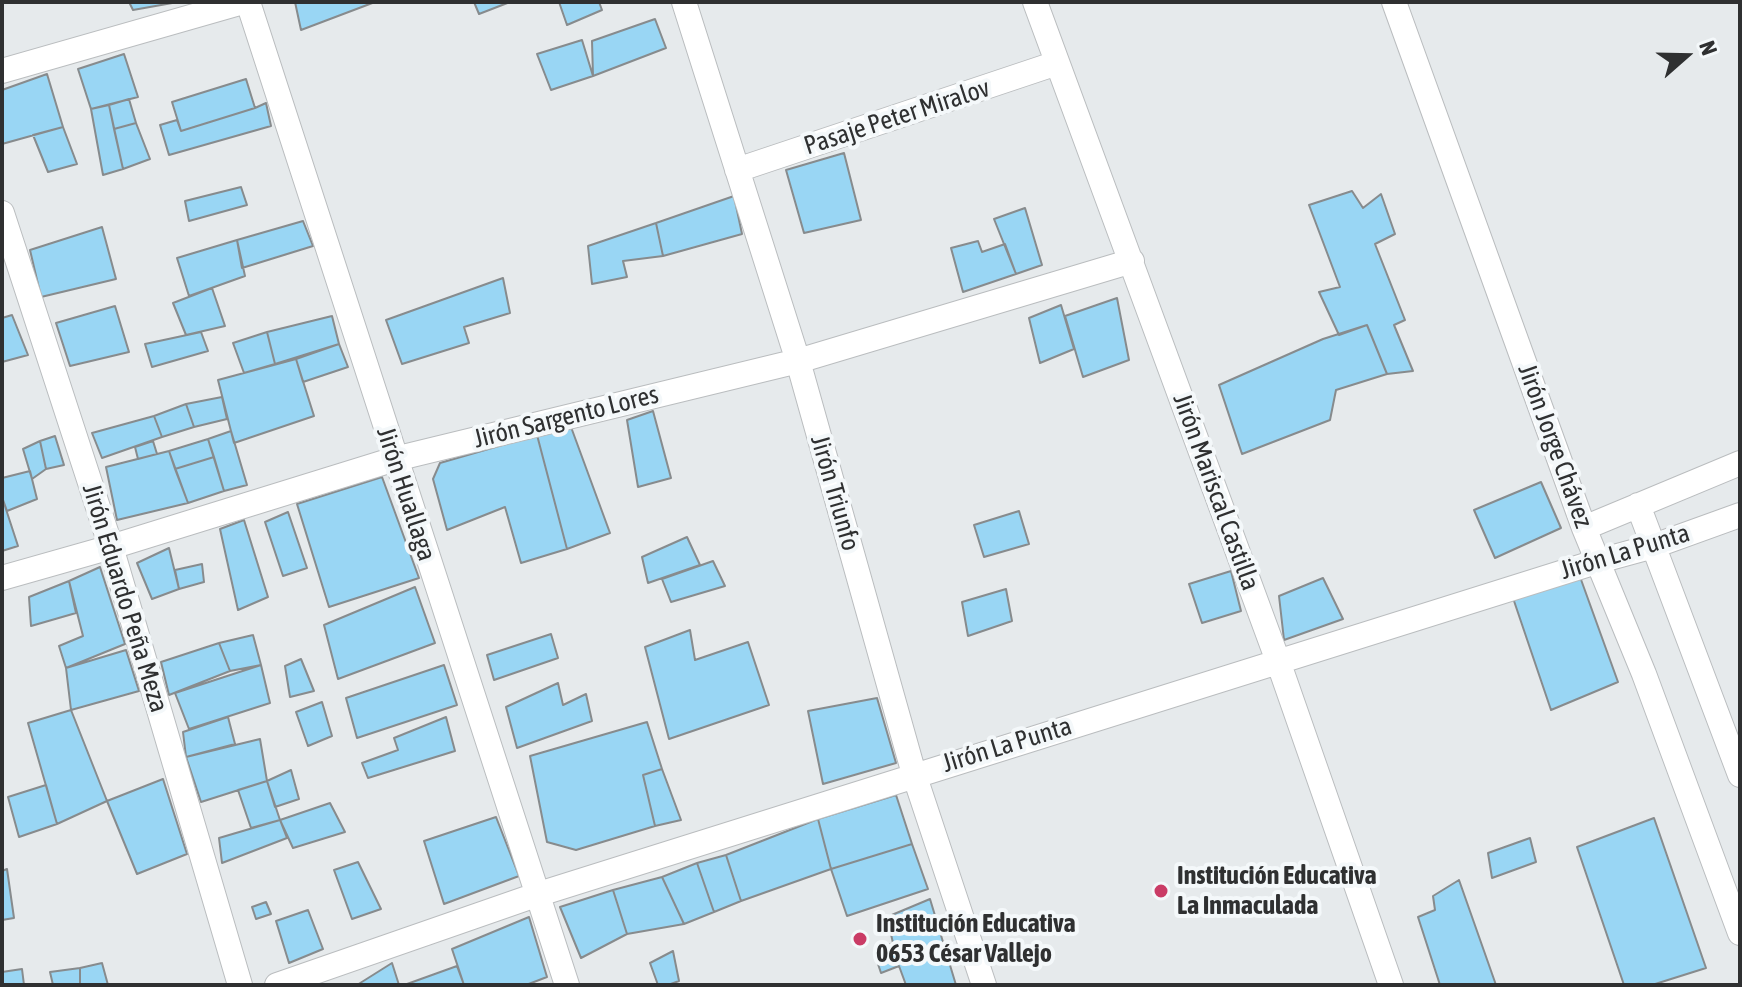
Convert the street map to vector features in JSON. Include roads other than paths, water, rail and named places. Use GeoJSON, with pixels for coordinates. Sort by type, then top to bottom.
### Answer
{"type":"FeatureCollection","features":[{"type":"Feature","properties":{"kind":"street"},"geometry":{"type":"LineString","coordinates":[[2,71],[246,2]]}},
{"type":"Feature","properties":{"kind":"street","name":"Jirón Huallaga"},"geometry":{"type":"LineString","coordinates":[[246,2],[567,985]]}},
{"type":"Feature","properties":{"kind":"street","name":"Jirón Triunfo"},"geometry":{"type":"LineString","coordinates":[[684,2],[798,361],[914,774],[984,985]]}},
{"type":"Feature","properties":{"kind":"street","name":"Jirón Mariscal Castilla"},"geometry":{"type":"LineString","coordinates":[[1035,2],[1278,661],[1391,985]]}},
{"type":"Feature","properties":{"kind":"street","name":"Jirón Jorge Chávez"},"geometry":{"type":"LineString","coordinates":[[1394,2],[1584,528],[1740,933]]}},
{"type":"Feature","properties":{"kind":"street","name":"Pasaje Peter Miralov"},"geometry":{"type":"LineString","coordinates":[[737,170],[1057,63]]}},
{"type":"Feature","properties":{"kind":"street","name":"Jirón Eduardo Peña Meza"},"geometry":{"type":"LineString","coordinates":[[2,213],[111,547],[240,985]]}},
{"type":"Feature","properties":{"kind":"street","name":"Jirón Sargento Lores"},"geometry":{"type":"LineString","coordinates":[[2,578],[395,459],[798,361],[1132,261]]}},
{"type":"Feature","properties":{"kind":"street","name":"Jirón La Punta"},"geometry":{"type":"LineString","coordinates":[[1584,528],[1740,463]]}},
{"type":"Feature","properties":{"kind":"street"},"geometry":{"type":"LineString","coordinates":[[1638,505],[1740,775]]}},
{"type":"Feature","properties":{"kind":"street","name":"Jirón La Punta"},"geometry":{"type":"LineString","coordinates":[[277,985],[536,895],[914,774],[1654,546],[1740,515]]}},
{"type":"Feature","properties":{"kind":"place","name":"Institución Educativa La Inmaculada"},"geometry":{"type":"Point","coordinates":[1161,891]}},
{"type":"Feature","properties":{"kind":"place","name":"Institución Educativa 0653 César Vallejo"},"geometry":{"type":"Point","coordinates":[860,939]}}]}
